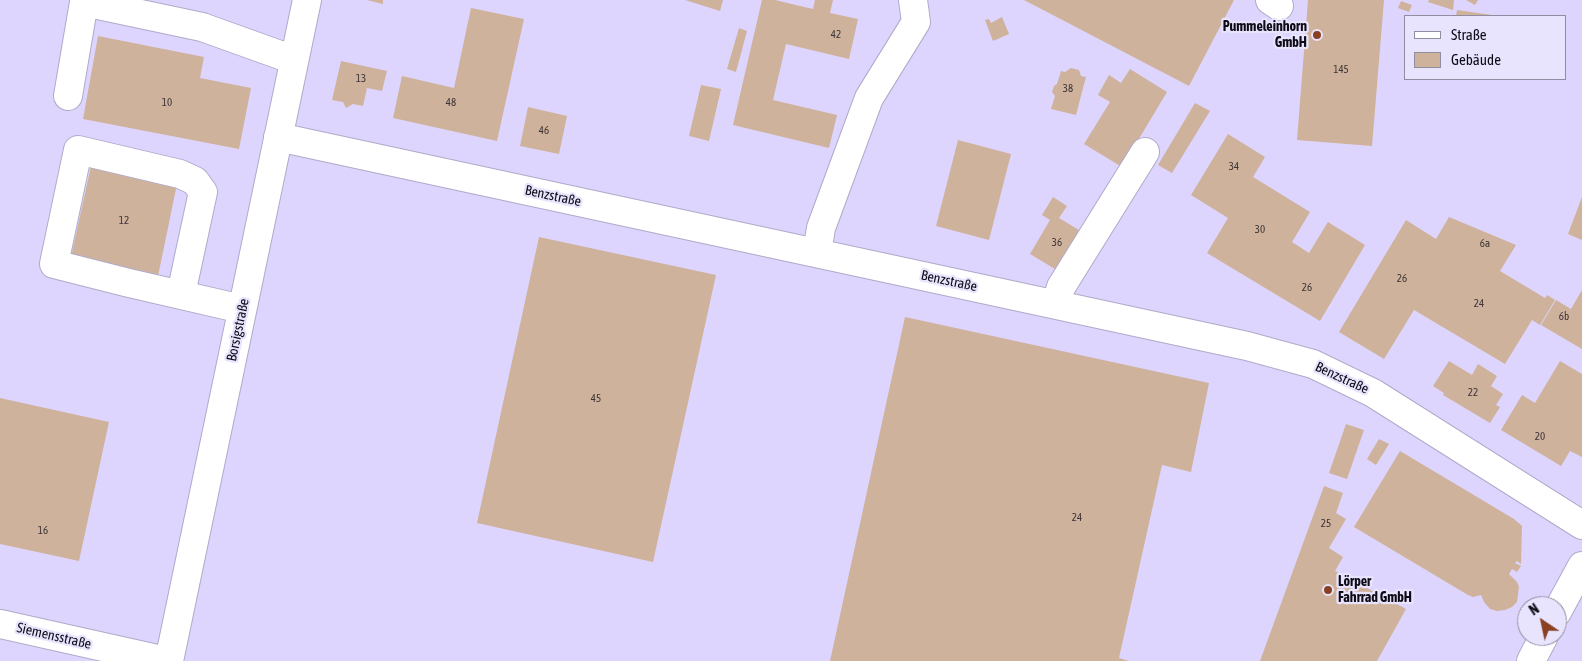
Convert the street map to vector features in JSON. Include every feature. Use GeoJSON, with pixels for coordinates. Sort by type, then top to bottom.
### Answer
{"type":"FeatureCollection","features":[{"type":"Feature","properties":{"kind":"street","name":"Borsigstraße"},"geometry":{"type":"LineString","coordinates":[[168,661],[307,0]]}},
{"type":"Feature","properties":{"kind":"street"},"geometry":{"type":"LineString","coordinates":[[818,253],[821,228],[869,98],[916,22],[914,0]]}},
{"type":"Feature","properties":{"kind":"street"},"geometry":{"type":"LineString","coordinates":[[68,96],[84,2],[202,27],[294,60]]}},
{"type":"Feature","properties":{"kind":"street","name":"Benzstraße"},"geometry":{"type":"LineString","coordinates":[[278,137],[1056,304],[1246,346],[1313,364],[1373,393],[1582,525]]}},
{"type":"Feature","properties":{"kind":"street"},"geometry":{"type":"LineString","coordinates":[[181,294],[203,192],[195,181],[180,174],[78,150],[54,264],[242,309]]}},
{"type":"Feature","properties":{"kind":"street"},"geometry":{"type":"LineString","coordinates":[[1056,304],[1061,287],[1145,152]]}},
{"type":"Feature","properties":{"kind":"street"},"geometry":{"type":"LineString","coordinates":[[1566,596],[1582,566]]}},
{"type":"Feature","properties":{"kind":"street","name":"Siemensstraße"},"geometry":{"type":"LineString","coordinates":[[0,624],[168,661]]}},
{"type":"Feature","properties":{"kind":"street"},"geometry":{"type":"LineString","coordinates":[[1531,661],[1539,646]]}},
{"type":"Feature","properties":{"kind":"shaded area"},"geometry":{"type":"Polygon","coordinates":[[[0,0],[1582,0],[1582,661],[0,661],[0,0]]]}},
{"type":"Feature","properties":{"kind":"building"},"geometry":{"type":"Polygon","coordinates":[[[367,0],[383,0],[383,4],[367,0]]]}},
{"type":"Feature","properties":{"kind":"building"},"geometry":{"type":"Polygon","coordinates":[[[685,0],[723,0],[720,11],[685,0]]]}},
{"type":"Feature","properties":{"kind":"building"},"geometry":{"type":"Polygon","coordinates":[[[762,0],[775,0],[813,9],[815,0],[833,0],[830,13],[858,19],[849,59],[786,44],[773,100],[837,115],[829,148],[733,125],[762,0]]]}},
{"type":"Feature","properties":{"kind":"building"},"geometry":{"type":"Polygon","coordinates":[[[1024,0],[1234,0],[1189,86],[1024,0]]]}},
{"type":"Feature","properties":{"kind":"building"},"geometry":{"type":"Polygon","coordinates":[[[1308,0],[1384,0],[1372,146],[1297,140],[1308,0]]]}},
{"type":"Feature","properties":{"kind":"building"},"geometry":{"type":"Polygon","coordinates":[[[1429,0],[1454,0],[1453,10],[1428,2],[1429,0]]]}},
{"type":"Feature","properties":{"kind":"building"},"geometry":{"type":"Polygon","coordinates":[[[1466,0],[1478,0],[1475,5],[1466,0]]]}},
{"type":"Feature","properties":{"kind":"building"},"geometry":{"type":"Polygon","coordinates":[[[1401,1],[1412,5],[1409,12],[1398,8],[1401,1]]]}},
{"type":"Feature","properties":{"kind":"building"},"geometry":{"type":"Polygon","coordinates":[[[471,8],[524,19],[497,141],[393,118],[402,76],[454,88],[471,8]]]}},
{"type":"Feature","properties":{"kind":"building"},"geometry":{"type":"Polygon","coordinates":[[[1457,10],[1492,15],[1456,15],[1457,10]]]}},
{"type":"Feature","properties":{"kind":"building"},"geometry":{"type":"Polygon","coordinates":[[[1002,17],[1009,34],[993,41],[985,20],[989,19],[991,23],[1002,17]]]}},
{"type":"Feature","properties":{"kind":"building"},"geometry":{"type":"Polygon","coordinates":[[[739,28],[747,31],[736,72],[727,69],[739,28]]]}},
{"type":"Feature","properties":{"kind":"building"},"geometry":{"type":"Polygon","coordinates":[[[98,36],[204,57],[200,78],[251,88],[239,149],[83,119],[98,36]]]}},
{"type":"Feature","properties":{"kind":"building"},"geometry":{"type":"Polygon","coordinates":[[[341,61],[387,71],[382,91],[367,88],[363,106],[353,104],[346,108],[343,102],[332,100],[341,61]]]}},
{"type":"Feature","properties":{"kind":"building"},"geometry":{"type":"Polygon","coordinates":[[[1071,68],[1079,70],[1081,76],[1086,77],[1076,115],[1051,109],[1055,96],[1052,92],[1061,71],[1065,72],[1071,68]]]}},
{"type":"Feature","properties":{"kind":"building"},"geometry":{"type":"Polygon","coordinates":[[[1130,69],[1167,92],[1122,167],[1084,144],[1110,102],[1098,95],[1109,75],[1121,83],[1130,69]]]}},
{"type":"Feature","properties":{"kind":"building"},"geometry":{"type":"Polygon","coordinates":[[[701,85],[721,89],[709,141],[689,136],[701,85]]]}},
{"type":"Feature","properties":{"kind":"building"},"geometry":{"type":"Polygon","coordinates":[[[1195,103],[1210,111],[1172,173],[1158,165],[1195,103]]]}},
{"type":"Feature","properties":{"kind":"building"},"geometry":{"type":"Polygon","coordinates":[[[528,107],[567,116],[559,154],[520,146],[528,107]]]}},
{"type":"Feature","properties":{"kind":"building"},"geometry":{"type":"Polygon","coordinates":[[[1228,134],[1265,157],[1253,177],[1310,212],[1292,242],[1309,253],[1328,222],[1365,245],[1320,321],[1207,253],[1228,218],[1191,195],[1228,134]]]}},
{"type":"Feature","properties":{"kind":"building"},"geometry":{"type":"Polygon","coordinates":[[[958,140],[1011,154],[989,240],[936,226],[958,140]]]}},
{"type":"Feature","properties":{"kind":"building"},"geometry":{"type":"Polygon","coordinates":[[[91,166],[177,184],[158,276],[71,257],[91,166]]]}},
{"type":"Feature","properties":{"kind":"building"},"geometry":{"type":"Polygon","coordinates":[[[1053,197],[1067,206],[1059,218],[1084,233],[1060,272],[1030,254],[1050,220],[1042,215],[1053,197]]]}},
{"type":"Feature","properties":{"kind":"building"},"geometry":{"type":"Polygon","coordinates":[[[1582,197],[1582,240],[1568,234],[1582,197]]]}},
{"type":"Feature","properties":{"kind":"building"},"geometry":{"type":"Polygon","coordinates":[[[1449,217],[1516,245],[1500,271],[1545,298],[1547,295],[1555,300],[1540,325],[1532,320],[1505,364],[1414,310],[1384,359],[1339,332],[1406,220],[1436,239],[1449,217]]]}},
{"type":"Feature","properties":{"kind":"building"},"geometry":{"type":"Polygon","coordinates":[[[539,237],[716,275],[653,562],[477,523],[539,237]]]}},
{"type":"Feature","properties":{"kind":"building"},"geometry":{"type":"Polygon","coordinates":[[[1582,290],[1582,349],[1541,325],[1556,300],[1571,309],[1582,290]]]}},
{"type":"Feature","properties":{"kind":"building"},"geometry":{"type":"Polygon","coordinates":[[[905,317],[1209,383],[1191,472],[1162,465],[1119,658],[1129,661],[830,661],[905,317]]]}},
{"type":"Feature","properties":{"kind":"building"},"geometry":{"type":"Polygon","coordinates":[[[1449,361],[1472,375],[1478,364],[1497,376],[1491,386],[1503,394],[1496,405],[1500,407],[1490,423],[1443,395],[1444,393],[1433,386],[1449,361]]]}},
{"type":"Feature","properties":{"kind":"building"},"geometry":{"type":"Polygon","coordinates":[[[1560,361],[1582,374],[1582,457],[1570,451],[1561,466],[1501,430],[1522,395],[1535,403],[1560,361]]]}},
{"type":"Feature","properties":{"kind":"building"},"geometry":{"type":"Polygon","coordinates":[[[0,398],[109,422],[79,561],[0,544],[0,398]]]}},
{"type":"Feature","properties":{"kind":"building"},"geometry":{"type":"Polygon","coordinates":[[[1346,424],[1364,430],[1347,479],[1329,473],[1346,424]]]}},
{"type":"Feature","properties":{"kind":"building"},"geometry":{"type":"Polygon","coordinates":[[[1379,439],[1389,444],[1376,465],[1367,459],[1379,439]]]}},
{"type":"Feature","properties":{"kind":"building"},"geometry":{"type":"Polygon","coordinates":[[[1400,451],[1514,519],[1522,526],[1521,564],[1517,561],[1515,563],[1521,566],[1517,572],[1512,569],[1509,574],[1519,587],[1517,602],[1505,610],[1497,611],[1490,609],[1481,595],[1473,597],[1468,595],[1354,527],[1400,451]]]}},
{"type":"Feature","properties":{"kind":"building","name":"Lörper Fahrrad GmbH"},"geometry":{"type":"Polygon","coordinates":[[[1324,486],[1343,493],[1336,513],[1346,519],[1329,548],[1343,557],[1335,571],[1406,609],[1377,661],[1260,661],[1324,486]]]}},
{"type":"Feature","properties":{"kind":"place","name":"Pummeleinhorn GmbH"},"geometry":{"type":"Point","coordinates":[1317,35]}},
{"type":"Feature","properties":{"kind":"place","name":"Lörper Fahrrad GmbH"},"geometry":{"type":"Point","coordinates":[1328,590]}}]}
